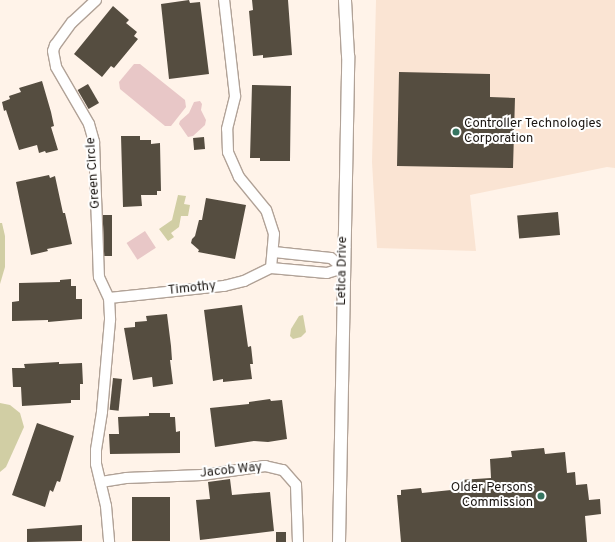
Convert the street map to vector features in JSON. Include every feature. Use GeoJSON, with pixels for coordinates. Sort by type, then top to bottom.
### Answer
{"type":"FeatureCollection","features":[{"type":"Feature","properties":{"kind":"street","name":"Green Circle"},"geometry":{"type":"LineString","coordinates":[[96,0],[72,22],[55,45],[53,51],[56,67],[89,124],[94,142],[99,277],[109,298]]}},
{"type":"Feature","properties":{"kind":"street"},"geometry":{"type":"LineString","coordinates":[[224,0],[236,96],[227,129],[228,152],[239,177],[266,210],[274,234],[274,252],[271,268],[327,274],[344,268]]}},
{"type":"Feature","properties":{"kind":"street","name":"Letica Drive"},"geometry":{"type":"LineString","coordinates":[[339,542],[348,56],[345,0]]}},
{"type":"Feature","properties":{"kind":"street"},"geometry":{"type":"LineString","coordinates":[[274,252],[330,258],[344,268]]}},
{"type":"Feature","properties":{"kind":"street","name":"Timothy"},"geometry":{"type":"LineString","coordinates":[[109,298],[224,286],[244,281],[271,268]]}},
{"type":"Feature","properties":{"kind":"street"},"geometry":{"type":"LineString","coordinates":[[109,298],[110,320],[108,358],[96,450],[96,464],[102,482],[106,506],[109,542]]}},
{"type":"Feature","properties":{"kind":"street","name":"Jacob Way"},"geometry":{"type":"LineString","coordinates":[[102,482],[126,478],[202,475],[265,466],[283,470],[296,485],[298,542]]}},
{"type":"Feature","properties":{"kind":"shaded area"},"geometry":{"type":"Polygon","coordinates":[[[376,0],[615,0],[615,168],[607,167],[470,195],[476,251],[377,248],[372,162],[376,0]]]}},
{"type":"Feature","properties":{"kind":"shaded area"},"geometry":{"type":"Polygon","coordinates":[[[134,64],[140,64],[185,100],[186,107],[171,126],[165,126],[120,89],[119,82],[134,64]]]}},
{"type":"Feature","properties":{"kind":"shaded area"},"geometry":{"type":"Polygon","coordinates":[[[200,101],[202,104],[201,110],[206,120],[205,125],[193,136],[188,137],[179,124],[180,121],[189,113],[194,102],[200,101]]]}},
{"type":"Feature","properties":{"kind":"shaded area"},"geometry":{"type":"Polygon","coordinates":[[[178,195],[186,196],[184,204],[190,205],[188,216],[181,216],[179,227],[171,233],[174,237],[168,241],[159,229],[172,220],[178,195]]]}},
{"type":"Feature","properties":{"kind":"shaded area"},"geometry":{"type":"Polygon","coordinates":[[[0,223],[2,223],[5,236],[5,267],[0,284],[0,223]]]}},
{"type":"Feature","properties":{"kind":"shaded area"},"geometry":{"type":"Polygon","coordinates":[[[145,231],[156,248],[137,260],[127,243],[145,231]]]}},
{"type":"Feature","properties":{"kind":"shaded area"},"geometry":{"type":"Polygon","coordinates":[[[303,315],[306,332],[301,337],[293,339],[290,336],[291,329],[299,316],[303,315]]]}},
{"type":"Feature","properties":{"kind":"shaded area"},"geometry":{"type":"Polygon","coordinates":[[[0,403],[10,405],[20,413],[24,427],[6,467],[0,472],[0,403]]]}},
{"type":"Feature","properties":{"kind":"building"},"geometry":{"type":"Polygon","coordinates":[[[189,0],[190,3],[200,2],[209,74],[169,79],[161,4],[189,0]]]}},
{"type":"Feature","properties":{"kind":"building"},"geometry":{"type":"Polygon","coordinates":[[[252,0],[288,0],[292,55],[263,58],[263,55],[253,56],[249,11],[253,10],[252,0]]]}},
{"type":"Feature","properties":{"kind":"building"},"geometry":{"type":"Polygon","coordinates":[[[113,6],[129,20],[126,23],[137,32],[134,36],[138,39],[114,68],[111,66],[102,77],[74,54],[113,6]]]}},
{"type":"Feature","properties":{"kind":"building","name":"Controller Technologies Corporation"},"geometry":{"type":"Polygon","coordinates":[[[399,72],[490,74],[490,97],[515,98],[513,168],[397,166],[399,72]]]}},
{"type":"Feature","properties":{"kind":"building"},"geometry":{"type":"Polygon","coordinates":[[[42,81],[51,112],[54,126],[51,127],[58,150],[39,153],[37,145],[19,150],[2,102],[10,99],[9,96],[21,92],[19,88],[42,81]]]}},
{"type":"Feature","properties":{"kind":"building"},"geometry":{"type":"Polygon","coordinates":[[[88,84],[99,103],[89,109],[78,90],[88,84]]]}},
{"type":"Feature","properties":{"kind":"building"},"geometry":{"type":"Polygon","coordinates":[[[252,85],[291,86],[290,161],[260,161],[260,158],[250,158],[252,85]]]}},
{"type":"Feature","properties":{"kind":"building"},"geometry":{"type":"Polygon","coordinates":[[[121,136],[140,136],[140,140],[151,140],[151,144],[160,143],[161,191],[157,191],[157,195],[141,195],[142,206],[123,207],[121,136]]]}},
{"type":"Feature","properties":{"kind":"building"},"geometry":{"type":"Polygon","coordinates":[[[204,137],[205,149],[194,150],[193,138],[204,137]]]}},
{"type":"Feature","properties":{"kind":"building"},"geometry":{"type":"Polygon","coordinates":[[[49,175],[50,178],[55,176],[63,213],[65,213],[72,244],[47,249],[48,251],[31,255],[16,182],[49,175]]]}},
{"type":"Feature","properties":{"kind":"building"},"geometry":{"type":"Polygon","coordinates":[[[206,198],[246,205],[235,259],[198,252],[199,250],[191,243],[195,236],[199,220],[202,220],[206,198]]]}},
{"type":"Feature","properties":{"kind":"building"},"geometry":{"type":"Polygon","coordinates":[[[558,212],[560,235],[519,238],[517,216],[558,212]]]}},
{"type":"Feature","properties":{"kind":"building"},"geometry":{"type":"Polygon","coordinates":[[[103,215],[112,215],[112,256],[103,256],[103,215]]]}},
{"type":"Feature","properties":{"kind":"building"},"geometry":{"type":"Polygon","coordinates":[[[71,279],[71,286],[76,286],[76,299],[82,299],[82,319],[48,322],[48,320],[12,321],[12,302],[19,301],[19,283],[60,282],[60,280],[71,279]]]}},
{"type":"Feature","properties":{"kind":"building"},"geometry":{"type":"Polygon","coordinates":[[[242,305],[248,347],[251,346],[253,364],[250,364],[252,379],[223,382],[223,379],[213,381],[204,310],[242,305]]]}},
{"type":"Feature","properties":{"kind":"building"},"geometry":{"type":"Polygon","coordinates":[[[167,314],[171,346],[172,360],[170,360],[173,384],[153,387],[152,377],[133,380],[124,328],[135,327],[135,322],[147,321],[146,316],[167,314]]]}},
{"type":"Feature","properties":{"kind":"building"},"geometry":{"type":"Polygon","coordinates":[[[59,362],[59,364],[82,363],[83,384],[80,384],[80,400],[71,400],[71,403],[22,406],[21,387],[13,387],[12,368],[25,368],[24,364],[59,362]]]}},
{"type":"Feature","properties":{"kind":"building"},"geometry":{"type":"Polygon","coordinates":[[[113,378],[122,379],[119,411],[110,410],[113,378]]]}},
{"type":"Feature","properties":{"kind":"building"},"geometry":{"type":"Polygon","coordinates":[[[270,399],[271,401],[282,400],[287,439],[268,442],[254,441],[215,447],[210,408],[249,404],[249,402],[270,399]]]}},
{"type":"Feature","properties":{"kind":"building"},"geometry":{"type":"Polygon","coordinates":[[[149,413],[170,413],[170,417],[175,417],[176,432],[180,431],[180,453],[110,454],[109,434],[119,434],[118,417],[149,416],[149,413]]]}},
{"type":"Feature","properties":{"kind":"building"},"geometry":{"type":"Polygon","coordinates":[[[37,423],[74,436],[60,482],[57,481],[53,492],[50,490],[45,507],[12,495],[37,423]]]}},
{"type":"Feature","properties":{"kind":"building","name":"Older Persons Commission"},"geometry":{"type":"Polygon","coordinates":[[[544,448],[545,454],[565,452],[567,473],[575,472],[576,485],[587,484],[589,500],[600,499],[601,514],[585,516],[587,542],[401,542],[397,495],[401,495],[401,490],[421,488],[422,493],[461,489],[460,480],[491,478],[490,459],[512,457],[511,451],[544,448]]]}},
{"type":"Feature","properties":{"kind":"building"},"geometry":{"type":"Polygon","coordinates":[[[230,479],[232,495],[270,492],[274,531],[200,540],[196,500],[210,499],[208,482],[230,479]]]}},
{"type":"Feature","properties":{"kind":"building"},"geometry":{"type":"Polygon","coordinates":[[[132,497],[170,497],[170,541],[132,541],[132,497]]]}},
{"type":"Feature","properties":{"kind":"building"},"geometry":{"type":"Polygon","coordinates":[[[82,525],[82,541],[27,542],[27,529],[82,525]]]}},
{"type":"Feature","properties":{"kind":"building"},"geometry":{"type":"Polygon","coordinates":[[[276,532],[286,532],[286,542],[276,542],[276,532]]]}},
{"type":"Feature","properties":{"kind":"place","name":"Controller Technologies Corporation"},"geometry":{"type":"Point","coordinates":[456,132]}},
{"type":"Feature","properties":{"kind":"place","name":"Older Persons Commission"},"geometry":{"type":"Point","coordinates":[541,496]}}]}
